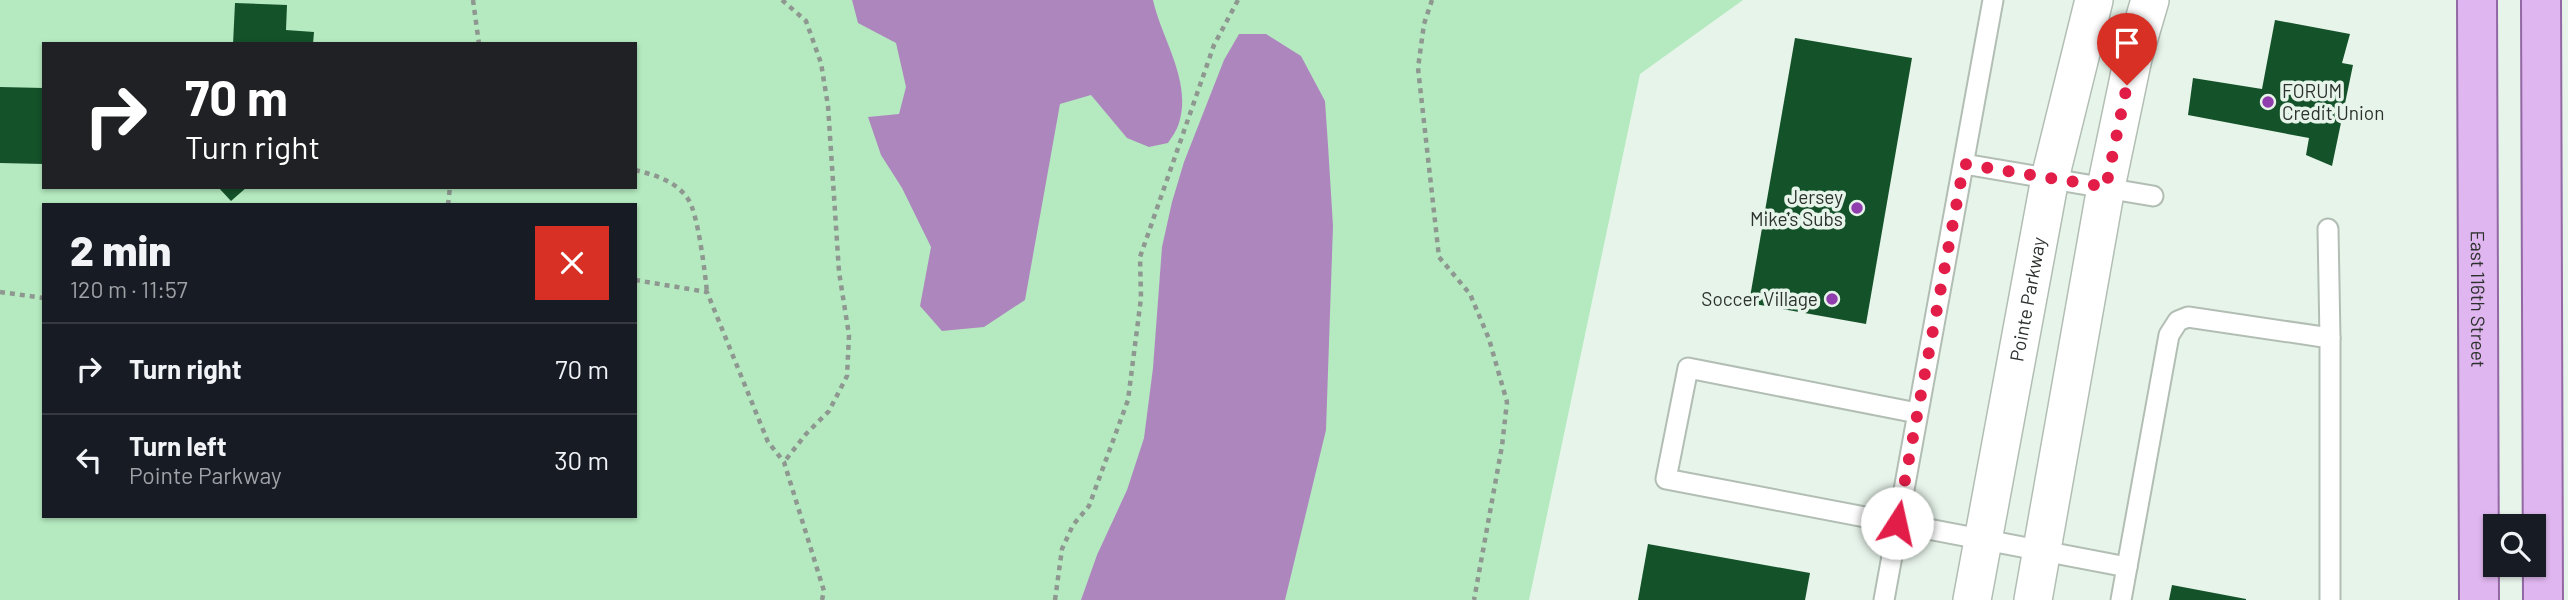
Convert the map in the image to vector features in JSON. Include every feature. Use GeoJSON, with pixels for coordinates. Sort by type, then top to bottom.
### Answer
{"type":"FeatureCollection","features":[{"type":"Feature","properties":{"kind":"main road","name":"East 116th Street"},"geometry":{"type":"LineString","coordinates":[[2477,0],[2479,600]]}},
{"type":"Feature","properties":{"kind":"main road"},"geometry":{"type":"LineString","coordinates":[[2541,0],[2543,600]]}},
{"type":"Feature","properties":{"kind":"street","name":"Pointe Parkway"},"geometry":{"type":"LineString","coordinates":[[1972,600],[2050,177],[2094,0]]}},
{"type":"Feature","properties":{"kind":"street"},"geometry":{"type":"LineString","coordinates":[[2033,600],[2106,187],[2133,58],[2150,0]]}},
{"type":"Feature","properties":{"kind":"lane"},"geometry":{"type":"LineString","coordinates":[[1884,600],[1993,0]]}},
{"type":"Feature","properties":{"kind":"lane"},"geometry":{"type":"LineString","coordinates":[[1964,164],[2153,196]]}},
{"type":"Feature","properties":{"kind":"lane"},"geometry":{"type":"LineString","coordinates":[[2328,229],[2330,600]]}},
{"type":"Feature","properties":{"kind":"lane"},"geometry":{"type":"LineString","coordinates":[[2120,600],[2169,335],[2178,321],[2188,317],[2330,338]]}},
{"type":"Feature","properties":{"kind":"lane"},"geometry":{"type":"LineString","coordinates":[[1917,413],[1688,368],[1666,479],[2127,567]]}},
{"type":"Feature","properties":{"kind":"path"},"geometry":{"type":"LineString","coordinates":[[473,0],[479,42]]}},
{"type":"Feature","properties":{"kind":"path"},"geometry":{"type":"LineString","coordinates":[[782,0],[806,21],[821,63],[828,106],[839,272],[849,335],[847,376],[830,411],[806,434],[784,462]]}},
{"type":"Feature","properties":{"kind":"path"},"geometry":{"type":"LineString","coordinates":[[1055,600],[1062,549],[1073,525],[1089,506],[1128,400],[1141,298],[1140,257],[1214,46],[1238,0]]}},
{"type":"Feature","properties":{"kind":"path"},"geometry":{"type":"LineString","coordinates":[[1432,0],[1424,24],[1418,68],[1439,257],[1470,294],[1489,339],[1507,402],[1498,472],[1474,600]]}},
{"type":"Feature","properties":{"kind":"path"},"geometry":{"type":"LineString","coordinates":[[637,171],[664,178],[689,199],[704,259],[707,292],[768,442],[784,462],[824,591],[822,600]]}},
{"type":"Feature","properties":{"kind":"path"},"geometry":{"type":"LineString","coordinates":[[637,281],[707,292]]}},
{"type":"Feature","properties":{"kind":"path"},"geometry":{"type":"LineString","coordinates":[[0,292],[42,298]]}},
{"type":"Feature","properties":{"kind":"green space"},"geometry":{"type":"Polygon","coordinates":[[[0,0],[1743,0],[1640,74],[1529,600],[0,600],[0,0]]]}},
{"type":"Feature","properties":{"kind":"shaded area"},"geometry":{"type":"Polygon","coordinates":[[[852,0],[1153,0],[1182,92],[1182,107],[1176,131],[1168,143],[1149,147],[1127,138],[1091,95],[1060,104],[1025,300],[984,327],[942,331],[920,306],[931,247],[902,188],[881,155],[868,117],[899,114],[906,87],[896,43],[858,23],[852,0]]]}},
{"type":"Feature","properties":{"kind":"shaded area"},"geometry":{"type":"Polygon","coordinates":[[[1239,34],[1266,34],[1301,56],[1325,101],[1333,226],[1326,430],[1285,600],[1081,600],[1097,555],[1127,490],[1144,438],[1153,368],[1162,247],[1172,202],[1184,162],[1224,60],[1239,34]]]}},
{"type":"Feature","properties":{"kind":"building"},"geometry":{"type":"Polygon","coordinates":[[[235,3],[287,5],[286,30],[314,32],[313,42],[233,42],[235,3]]]}},
{"type":"Feature","properties":{"kind":"building","name":"FORUM Credit Union"},"geometry":{"type":"Polygon","coordinates":[[[2275,20],[2350,34],[2342,63],[2353,65],[2332,166],[2306,155],[2309,138],[2188,115],[2193,78],[2262,89],[2275,20]]]}},
{"type":"Feature","properties":{"kind":"building"},"geometry":{"type":"Polygon","coordinates":[[[1795,38],[1912,58],[1866,324],[1749,303],[1795,38]]]}},
{"type":"Feature","properties":{"kind":"building"},"geometry":{"type":"Polygon","coordinates":[[[0,87],[42,88],[42,164],[0,163],[0,87]]]}},
{"type":"Feature","properties":{"kind":"building"},"geometry":{"type":"Polygon","coordinates":[[[220,189],[245,189],[231,201],[220,189]]]}},
{"type":"Feature","properties":{"kind":"building"},"geometry":{"type":"Polygon","coordinates":[[[1648,544],[1810,573],[1805,600],[1638,600],[1648,544]]]}},
{"type":"Feature","properties":{"kind":"building"},"geometry":{"type":"Polygon","coordinates":[[[2172,585],[2246,599],[2246,600],[2169,600],[2172,585]]]}},
{"type":"Feature","properties":{"kind":"place","name":"FORUM Credit Union"},"geometry":{"type":"Point","coordinates":[2268,102]}},
{"type":"Feature","properties":{"kind":"place","name":"Jersey Mike's Subs"},"geometry":{"type":"Point","coordinates":[1857,208]}},
{"type":"Feature","properties":{"kind":"place","name":"Soccer Village"},"geometry":{"type":"Point","coordinates":[1832,299]}},
{"type":"Feature","properties":{"kind":"route"},"geometry":{"type":"LineString","coordinates":[[1897,523],[1964,164],[2106,187],[2127,85]]}}]}
